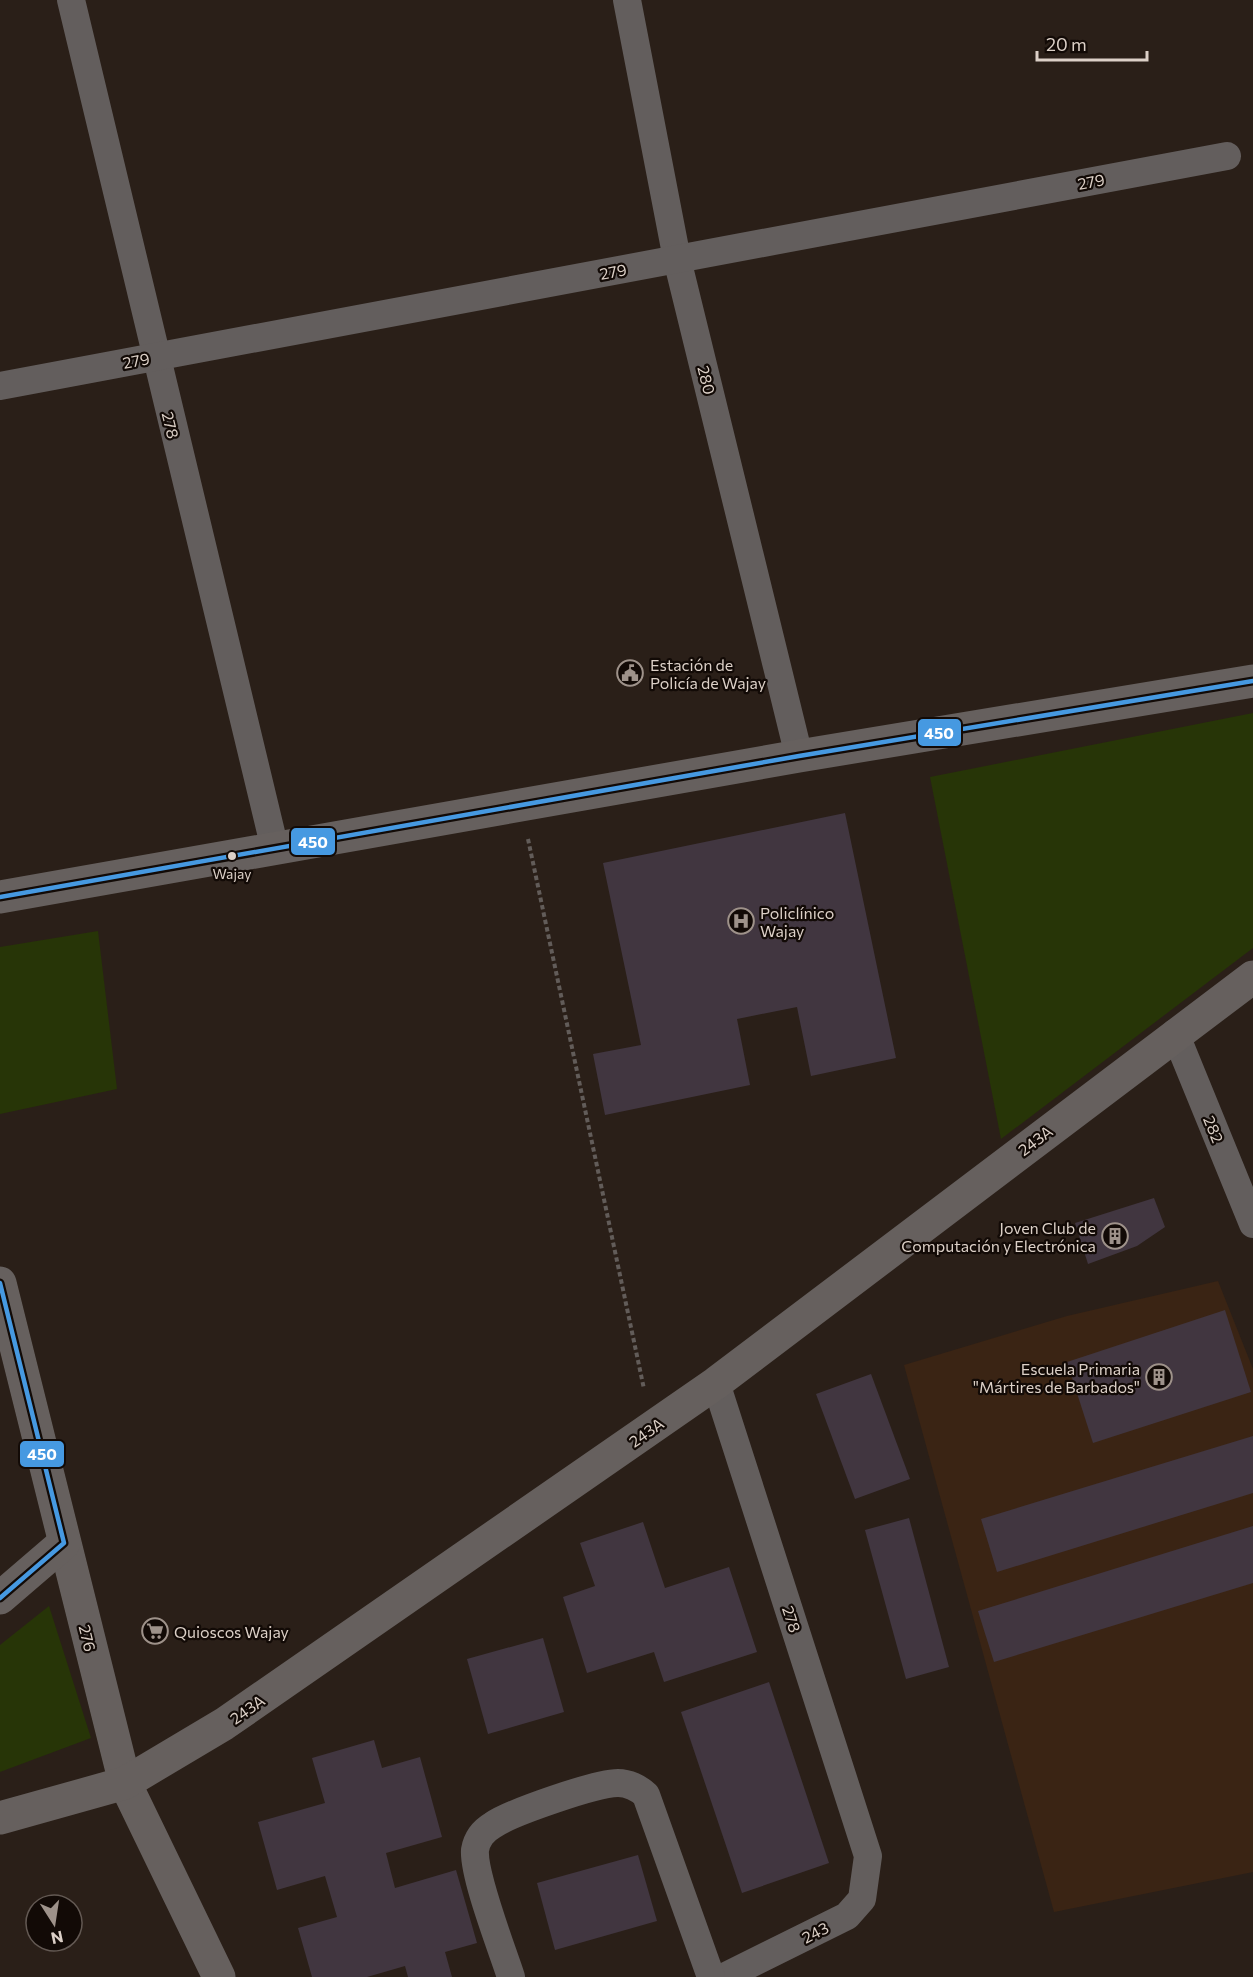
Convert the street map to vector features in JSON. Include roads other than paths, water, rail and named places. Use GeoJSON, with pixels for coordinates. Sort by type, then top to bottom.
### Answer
{"type":"FeatureCollection","features":[{"type":"Feature","properties":{"kind":"main road"},"geometry":{"type":"LineString","coordinates":[[0,897],[798,756],[1253,681]]}},
{"type":"Feature","properties":{"kind":"main road","name":"243A"},"geometry":{"type":"LineString","coordinates":[[0,1818],[125,1783],[224,1724],[716,1383],[1253,977]]}},
{"type":"Feature","properties":{"kind":"main road","name":"276"},"geometry":{"type":"LineString","coordinates":[[0,1283],[125,1783],[219,1977]]}},
{"type":"Feature","properties":{"kind":"main road"},"geometry":{"type":"LineString","coordinates":[[0,1598],[64,1543]]}},
{"type":"Feature","properties":{"kind":"street","name":"278"},"geometry":{"type":"LineString","coordinates":[[71,0],[154,357],[274,849]]}},
{"type":"Feature","properties":{"kind":"street","name":"280"},"geometry":{"type":"LineString","coordinates":[[627,0],[677,259],[798,756]]}},
{"type":"Feature","properties":{"kind":"street","name":"279"},"geometry":{"type":"LineString","coordinates":[[0,386],[1227,156]]}},
{"type":"Feature","properties":{"kind":"street","name":"282"},"geometry":{"type":"LineString","coordinates":[[1175,1034],[1253,1224]]}},
{"type":"Feature","properties":{"kind":"street","name":"278"},"geometry":{"type":"LineString","coordinates":[[716,1383],[868,1856]]}},
{"type":"Feature","properties":{"kind":"street"},"geometry":{"type":"LineString","coordinates":[[511,1977],[477,1869],[475,1850],[480,1835],[494,1823],[593,1786],[620,1783],[639,1788],[646,1795],[727,1976]]}},
{"type":"Feature","properties":{"kind":"street","name":"243"},"geometry":{"type":"LineString","coordinates":[[727,1976],[847,1916],[862,1899],[868,1856]]}},
{"type":"Feature","properties":{"kind":"place","name":"Estación de Policía de Wajay"},"geometry":{"type":"Point","coordinates":[630,673]}},
{"type":"Feature","properties":{"kind":"place","name":"Wajay"},"geometry":{"type":"Point","coordinates":[232,856]}},
{"type":"Feature","properties":{"kind":"place","name":"Policlínico Wajay"},"geometry":{"type":"Point","coordinates":[741,921]}},
{"type":"Feature","properties":{"kind":"place","name":"Joven Club de Computación y Electrónica"},"geometry":{"type":"Point","coordinates":[1115,1236]}},
{"type":"Feature","properties":{"kind":"place","name":"Escuela Primaria \"Mártires de Barbados\""},"geometry":{"type":"Point","coordinates":[1159,1377]}},
{"type":"Feature","properties":{"kind":"place","name":"Quioscos Wajay"},"geometry":{"type":"Point","coordinates":[155,1631]}}]}
